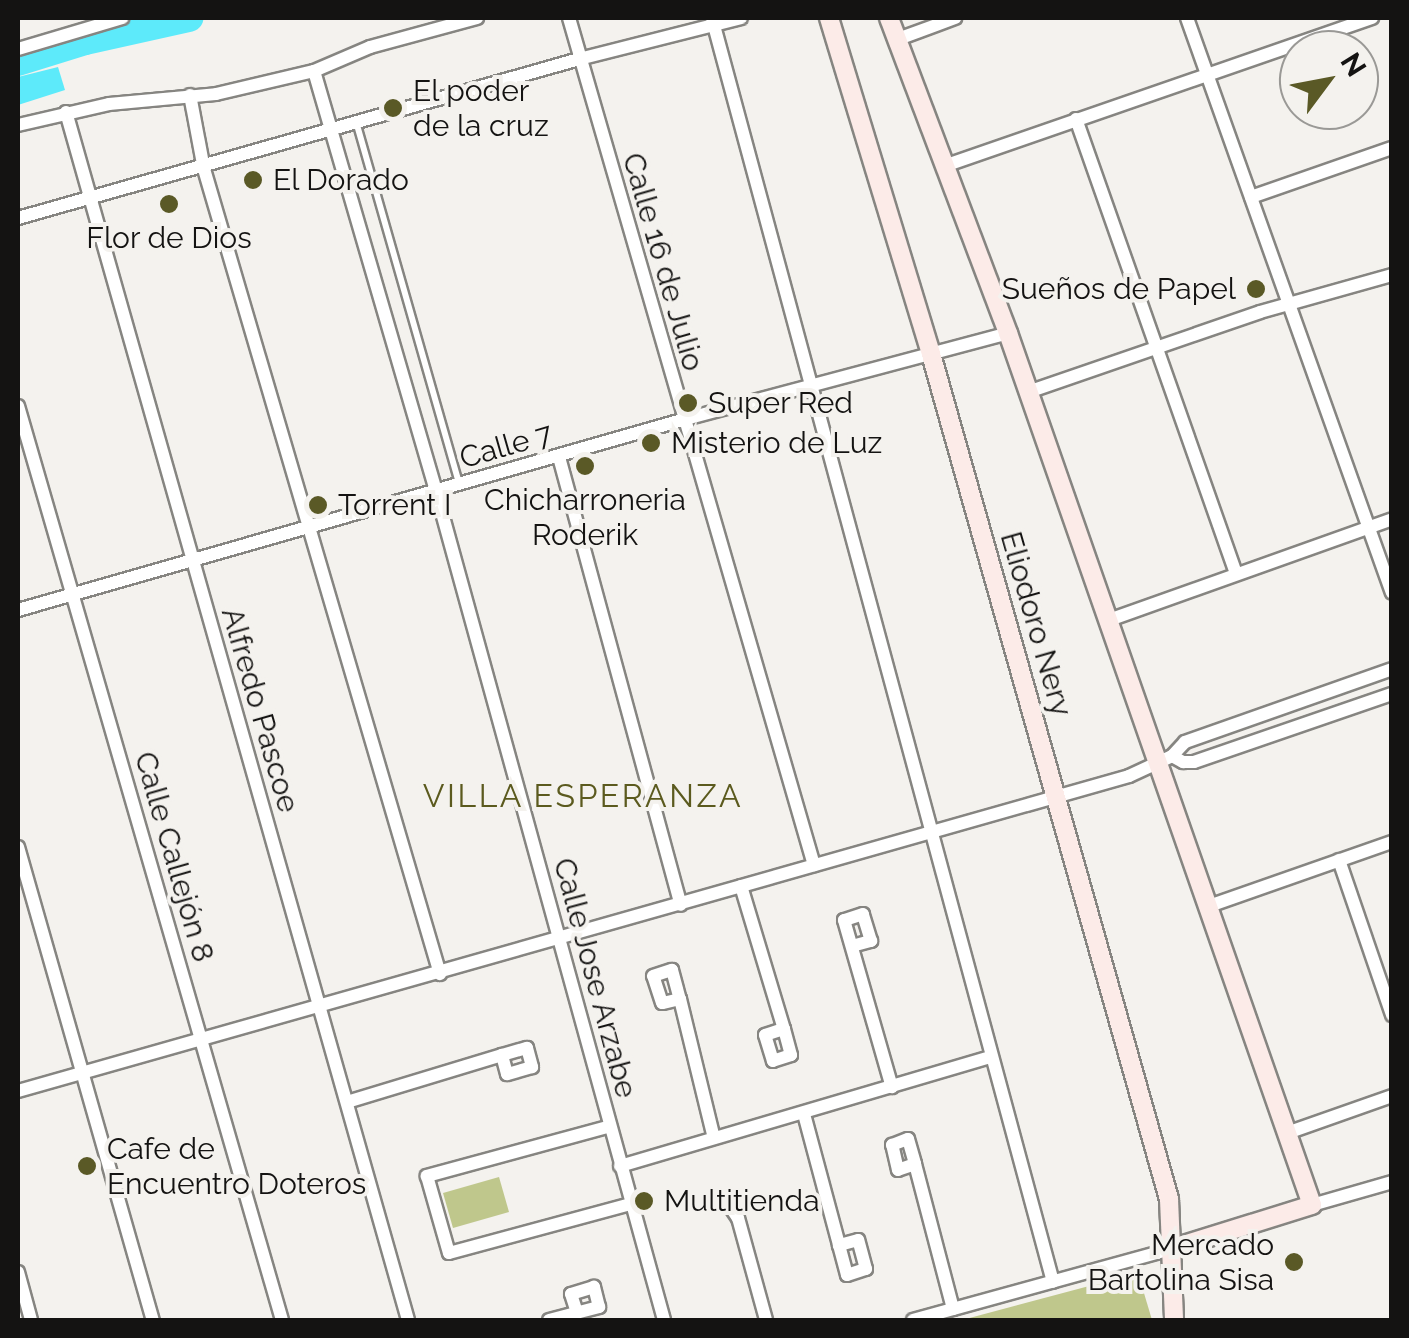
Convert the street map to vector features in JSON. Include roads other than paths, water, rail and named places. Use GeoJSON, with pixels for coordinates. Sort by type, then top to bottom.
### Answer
{"type":"FeatureCollection","features":[{"type":"Feature","properties":{"kind":"street"},"geometry":{"type":"LineString","coordinates":[[18,48],[122,18]]}},
{"type":"Feature","properties":{"kind":"street"},"geometry":{"type":"LineString","coordinates":[[18,125],[66,112],[164,95],[190,96],[314,71],[370,47],[476,18]]}},
{"type":"Feature","properties":{"kind":"street","name":"Calle 16 de Julio"},"geometry":{"type":"LineString","coordinates":[[569,18],[682,420],[814,865]]}},
{"type":"Feature","properties":{"kind":"street"},"geometry":{"type":"LineString","coordinates":[[18,218],[204,169],[713,22],[742,18]]}},
{"type":"Feature","properties":{"kind":"street","name":"Eliodoro Nery"},"geometry":{"type":"LineString","coordinates":[[830,18],[931,354],[1169,1200],[1174,1320]]}},
{"type":"Feature","properties":{"kind":"street"},"geometry":{"type":"LineString","coordinates":[[889,18],[1008,334],[1108,620],[1166,759],[1209,906],[1312,1205]]}},
{"type":"Feature","properties":{"kind":"street"},"geometry":{"type":"LineString","coordinates":[[898,39],[955,18]]}},
{"type":"Feature","properties":{"kind":"street"},"geometry":{"type":"LineString","coordinates":[[1187,18],[1392,593]]}},
{"type":"Feature","properties":{"kind":"street"},"geometry":{"type":"LineString","coordinates":[[946,165],[1372,18]]}},
{"type":"Feature","properties":{"kind":"street"},"geometry":{"type":"LineString","coordinates":[[713,22],[808,388],[1053,1282]]}},
{"type":"Feature","properties":{"kind":"street","name":"Calle Jose Arzabe"},"geometry":{"type":"LineString","coordinates":[[314,71],[436,491],[664,1320]]}},
{"type":"Feature","properties":{"kind":"street"},"geometry":{"type":"LineString","coordinates":[[190,96],[204,169],[440,974]]}},
{"type":"Feature","properties":{"kind":"street","name":"Alfredo Pascoe"},"geometry":{"type":"LineString","coordinates":[[66,112],[87,198],[408,1320]]}},
{"type":"Feature","properties":{"kind":"street"},"geometry":{"type":"LineString","coordinates":[[1076,119],[1236,574]]}},
{"type":"Feature","properties":{"kind":"street"},"geometry":{"type":"LineString","coordinates":[[1251,198],[1392,148]]}},
{"type":"Feature","properties":{"kind":"street"},"geometry":{"type":"LineString","coordinates":[[1028,392],[1392,274]]}},
{"type":"Feature","properties":{"kind":"street","name":"Calle 7"},"geometry":{"type":"LineString","coordinates":[[18,610],[682,420],[1008,334]]}},
{"type":"Feature","properties":{"kind":"street","name":"Calle Callejón 8"},"geometry":{"type":"LineString","coordinates":[[18,406],[282,1320]]}},
{"type":"Feature","properties":{"kind":"street"},"geometry":{"type":"LineString","coordinates":[[559,458],[681,905]]}},
{"type":"Feature","properties":{"kind":"street"},"geometry":{"type":"LineString","coordinates":[[1108,620],[1392,519]]}},
{"type":"Feature","properties":{"kind":"street"},"geometry":{"type":"LineString","coordinates":[[1166,759],[1176,746],[1185,742],[1392,669]]}},
{"type":"Feature","properties":{"kind":"street"},"geometry":{"type":"LineString","coordinates":[[18,1092],[1056,797],[1166,759],[1194,762],[1392,694]]}},
{"type":"Feature","properties":{"kind":"street"},"geometry":{"type":"LineString","coordinates":[[1209,906],[1392,842]]}},
{"type":"Feature","properties":{"kind":"street"},"geometry":{"type":"LineString","coordinates":[[18,847],[153,1320]]}},
{"type":"Feature","properties":{"kind":"street"},"geometry":{"type":"LineString","coordinates":[[1339,860],[1392,1014]]}},
{"type":"Feature","properties":{"kind":"street"},"geometry":{"type":"LineString","coordinates":[[741,886],[784,1030]]}},
{"type":"Feature","properties":{"kind":"street"},"geometry":{"type":"LineString","coordinates":[[852,946],[892,1087]]}},
{"type":"Feature","properties":{"kind":"street"},"geometry":{"type":"LineString","coordinates":[[680,998],[714,1138]]}},
{"type":"Feature","properties":{"kind":"street"},"geometry":{"type":"LineString","coordinates":[[347,1102],[502,1055]]}},
{"type":"Feature","properties":{"kind":"street"},"geometry":{"type":"LineString","coordinates":[[620,1166],[992,1057]]}},
{"type":"Feature","properties":{"kind":"street"},"geometry":{"type":"LineString","coordinates":[[1287,1133],[1392,1096]]}},
{"type":"Feature","properties":{"kind":"street"},"geometry":{"type":"LineString","coordinates":[[804,1114],[839,1245]]}},
{"type":"Feature","properties":{"kind":"street"},"geometry":{"type":"LineString","coordinates":[[608,1126],[428,1176],[449,1253],[630,1204]]}},
{"type":"Feature","properties":{"kind":"street"},"geometry":{"type":"LineString","coordinates":[[915,1164],[953,1310]]}},
{"type":"Feature","properties":{"kind":"street"},"geometry":{"type":"LineString","coordinates":[[913,1320],[1174,1248],[1392,1182]]}},
{"type":"Feature","properties":{"kind":"street"},"geometry":{"type":"LineString","coordinates":[[723,1196],[738,1218],[766,1320]]}},
{"type":"Feature","properties":{"kind":"street"},"geometry":{"type":"LineString","coordinates":[[18,1272],[31,1320]]}},
{"type":"Feature","properties":{"kind":"street"},"geometry":{"type":"LineString","coordinates":[[549,1320],[577,1313]]}},
{"type":"Feature","properties":{"kind":"lane"},"geometry":{"type":"LineString","coordinates":[[357,125],[459,485]]}},
{"type":"Feature","properties":{"kind":"water"},"geometry":{"type":"Polygon","coordinates":[[[58,67],[65,90],[18,105],[18,77],[58,67]]]}},
{"type":"Feature","properties":{"kind":"waterway"},"geometry":{"type":"LineString","coordinates":[[18,62],[85,41],[189,18]]}},
{"type":"Feature","properties":{"kind":"place","name":"El poder de la cruz"},"geometry":{"type":"Point","coordinates":[393,108]}},
{"type":"Feature","properties":{"kind":"place","name":"El Dorado"},"geometry":{"type":"Point","coordinates":[253,180]}},
{"type":"Feature","properties":{"kind":"place","name":"Flor de Dios"},"geometry":{"type":"Point","coordinates":[169,204]}},
{"type":"Feature","properties":{"kind":"place","name":"Sueños de Papel"},"geometry":{"type":"Point","coordinates":[1256,289]}},
{"type":"Feature","properties":{"kind":"place","name":"Super Red"},"geometry":{"type":"Point","coordinates":[688,403]}},
{"type":"Feature","properties":{"kind":"place","name":"Misterio de Luz"},"geometry":{"type":"Point","coordinates":[651,443]}},
{"type":"Feature","properties":{"kind":"place","name":"Chicharroneria Roderik"},"geometry":{"type":"Point","coordinates":[585,466]}},
{"type":"Feature","properties":{"kind":"place","name":"Torrent I"},"geometry":{"type":"Point","coordinates":[318,505]}},
{"type":"Feature","properties":{"kind":"place","name":"Cafe de Encuentro Doteros"},"geometry":{"type":"Point","coordinates":[87,1166]}},
{"type":"Feature","properties":{"kind":"place","name":"Multitienda"},"geometry":{"type":"Point","coordinates":[644,1201]}},
{"type":"Feature","properties":{"kind":"place","name":"Mercado Bartolina Sisa"},"geometry":{"type":"Point","coordinates":[1294,1262]}},
{"type":"Feature","properties":{"kind":"district","name":"VILLA ESPERANZA"},"geometry":{"type":"Point","coordinates":[583,796]}}]}
